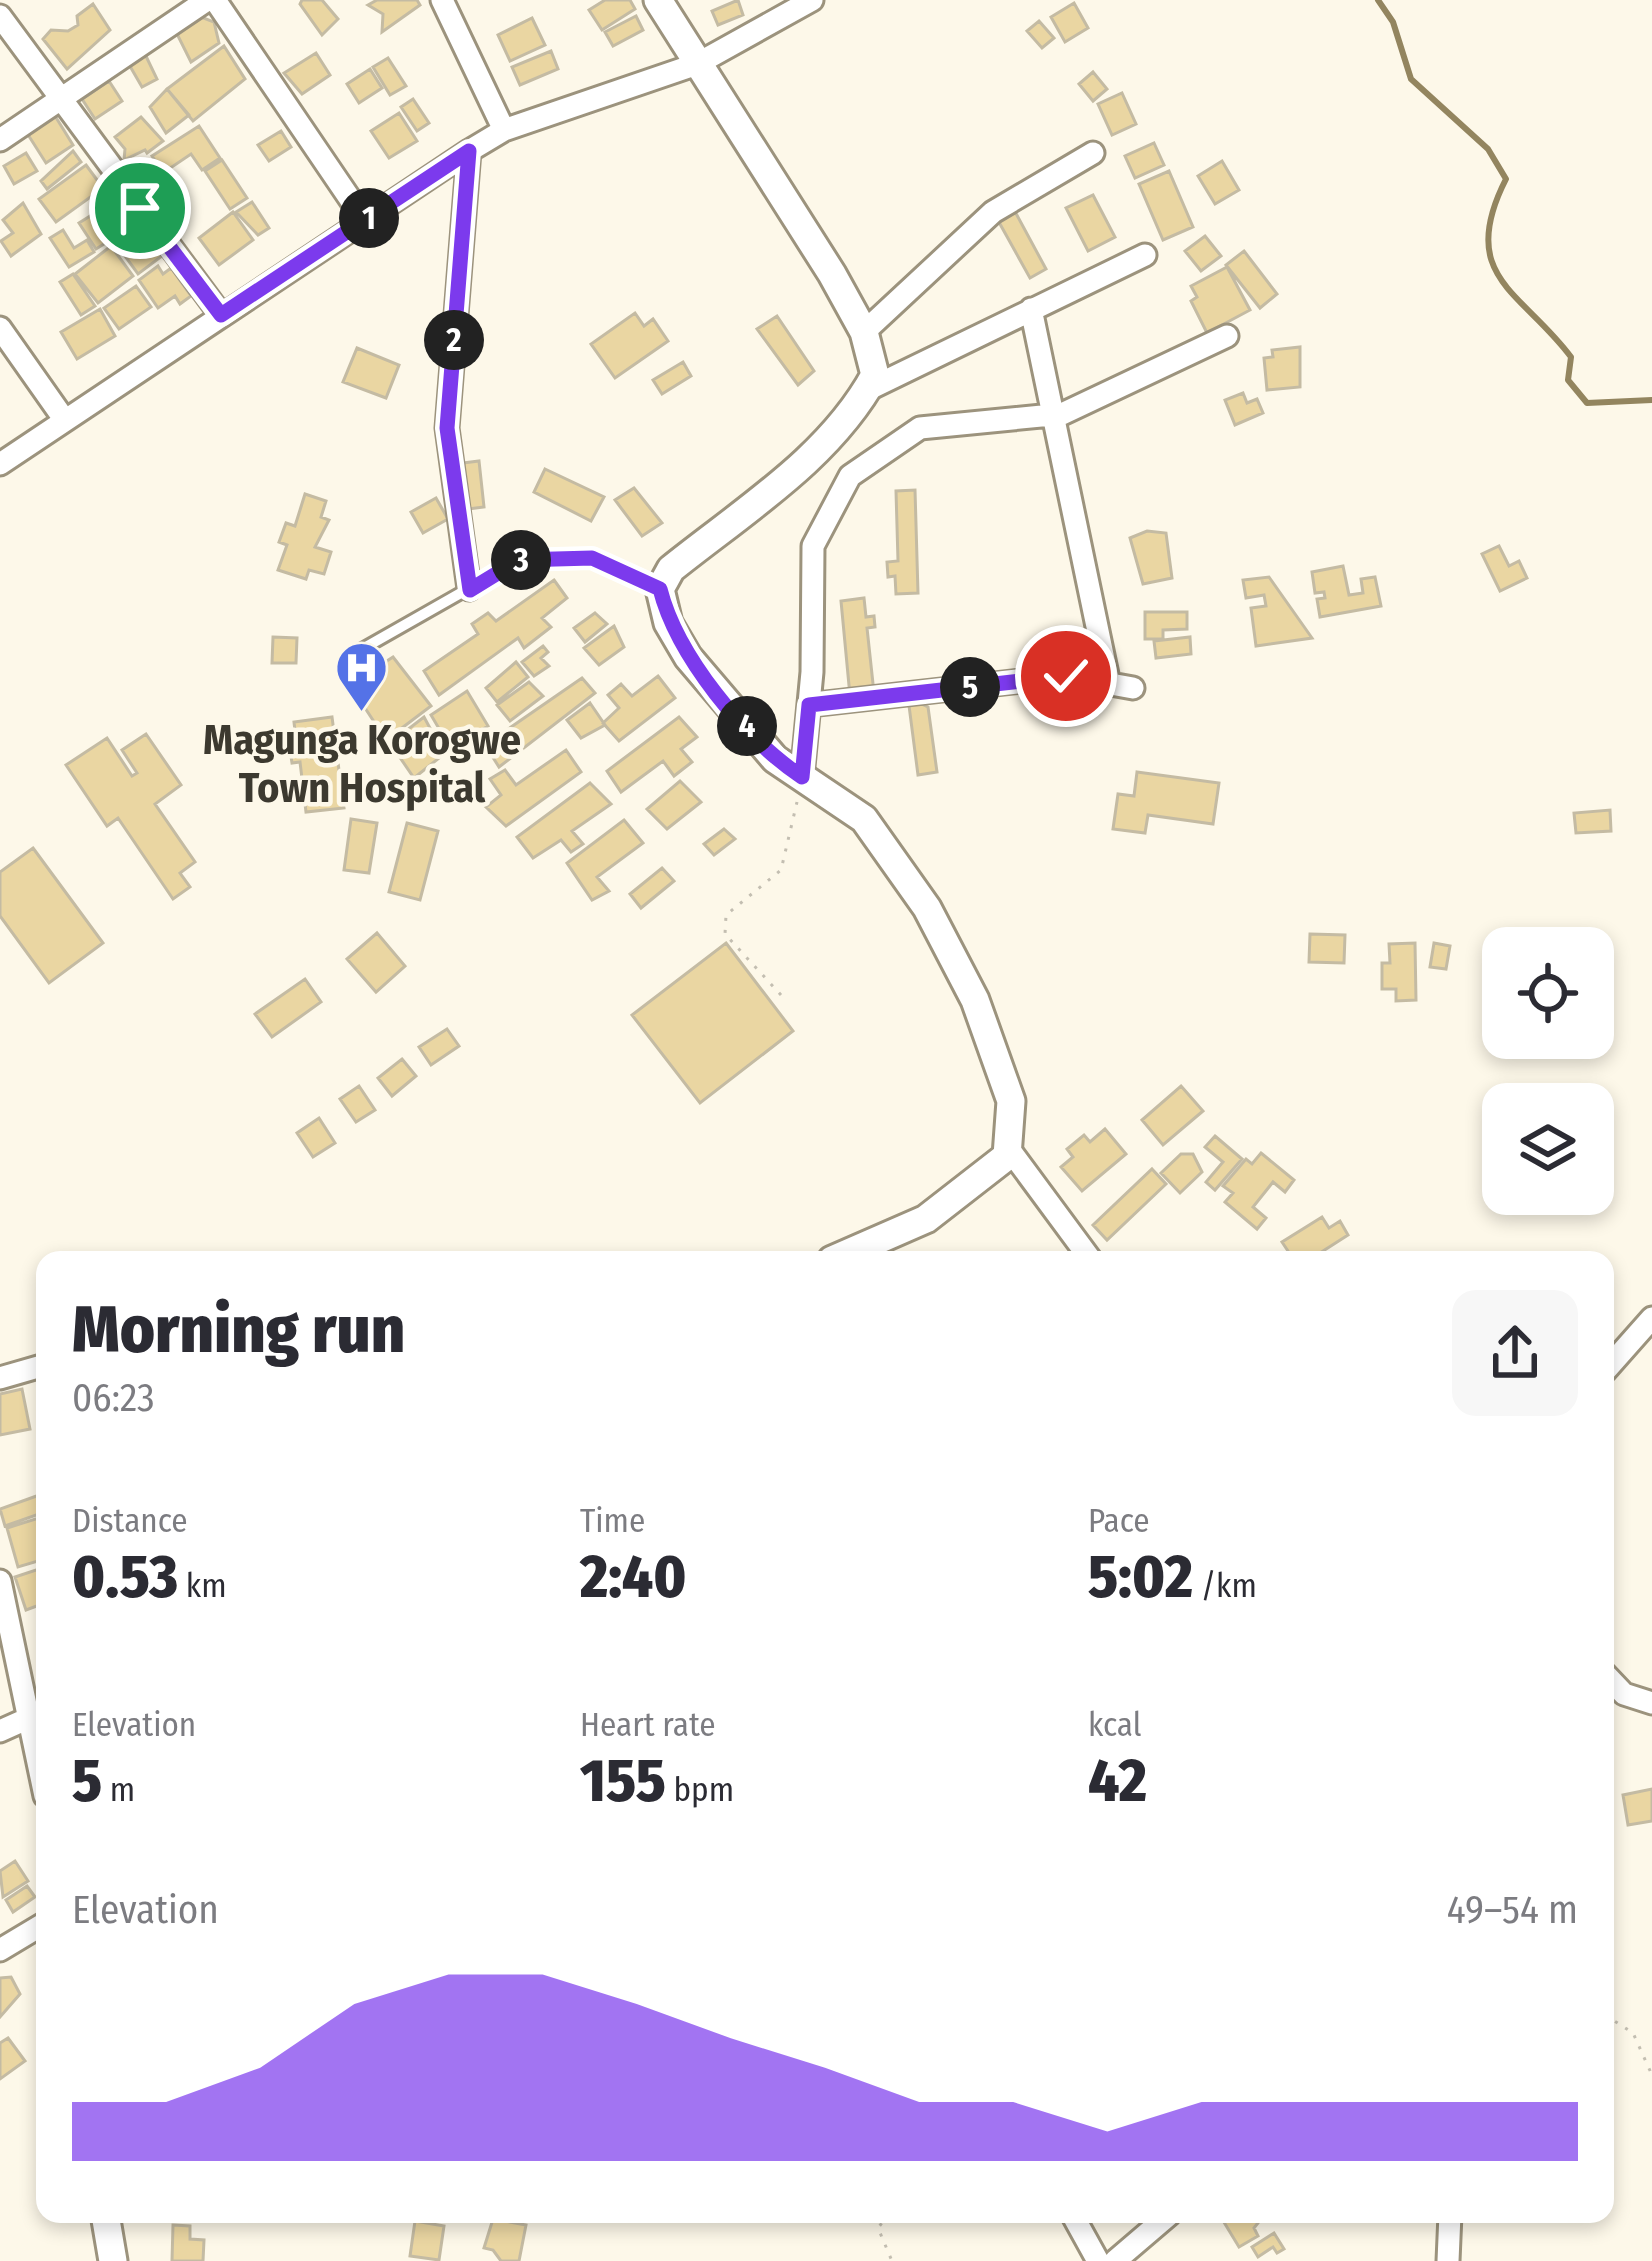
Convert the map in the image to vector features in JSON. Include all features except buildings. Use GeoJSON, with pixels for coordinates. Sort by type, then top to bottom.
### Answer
{"type":"FeatureCollection","features":[{"type":"Feature","properties":{"kind":"street"},"geometry":{"type":"LineString","coordinates":[[0,140],[211,0],[365,221]]}},
{"type":"Feature","properties":{"kind":"street"},"geometry":{"type":"LineString","coordinates":[[442,0],[504,130]]}},
{"type":"Feature","properties":{"kind":"street"},"geometry":{"type":"LineString","coordinates":[[658,0],[832,274],[864,332],[875,375],[854,413],[798,468],[670,568],[660,589],[668,622],[688,657],[775,759],[864,819],[927,908],[975,1000],[1011,1101],[1007,1156]]}},
{"type":"Feature","properties":{"kind":"street"},"geometry":{"type":"LineString","coordinates":[[0,464],[504,130],[697,64],[812,0]]}},
{"type":"Feature","properties":{"kind":"street"},"geometry":{"type":"LineString","coordinates":[[0,16],[221,315]]}},
{"type":"Feature","properties":{"kind":"street"},"geometry":{"type":"LineString","coordinates":[[469,151],[447,428],[470,590]]}},
{"type":"Feature","properties":{"kind":"street"},"geometry":{"type":"LineString","coordinates":[[864,332],[993,212],[1093,153]]}},
{"type":"Feature","properties":{"kind":"street"},"geometry":{"type":"LineString","coordinates":[[867,390],[1145,255]]}},
{"type":"Feature","properties":{"kind":"street"},"geometry":{"type":"LineString","coordinates":[[1031,309],[1109,684]]}},
{"type":"Feature","properties":{"kind":"street"},"geometry":{"type":"LineString","coordinates":[[0,328],[64,419]]}},
{"type":"Feature","properties":{"kind":"street"},"geometry":{"type":"LineString","coordinates":[[802,777],[809,705],[812,546],[850,476],[920,428],[1054,414],[1227,336]]}},
{"type":"Feature","properties":{"kind":"street"},"geometry":{"type":"LineString","coordinates":[[809,705],[1066,676],[1133,688]]}},
{"type":"Feature","properties":{"kind":"street"},"geometry":{"type":"LineString","coordinates":[[853,1251],[926,1219],[1012,1153],[1083,1251]]}},
{"type":"Feature","properties":{"kind":"street"},"geometry":{"type":"LineString","coordinates":[[1614,1362],[1652,1318]]}},
{"type":"Feature","properties":{"kind":"street"},"geometry":{"type":"LineString","coordinates":[[0,1378],[36,1368]]}},
{"type":"Feature","properties":{"kind":"street"},"geometry":{"type":"LineString","coordinates":[[0,1581],[36,1752]]}},
{"type":"Feature","properties":{"kind":"street"},"geometry":{"type":"LineString","coordinates":[[1614,1683],[1624,1694],[1652,1703]]}},
{"type":"Feature","properties":{"kind":"street"},"geometry":{"type":"LineString","coordinates":[[0,1731],[29,1718]]}},
{"type":"Feature","properties":{"kind":"street"},"geometry":{"type":"LineString","coordinates":[[0,1950],[36,1928]]}},
{"type":"Feature","properties":{"kind":"street"},"geometry":{"type":"LineString","coordinates":[[106,2223],[112,2261]]}},
{"type":"Feature","properties":{"kind":"street"},"geometry":{"type":"LineString","coordinates":[[1077,2223],[1098,2261]]}},
{"type":"Feature","properties":{"kind":"street"},"geometry":{"type":"LineString","coordinates":[[1115,2261],[1159,2223]]}},
{"type":"Feature","properties":{"kind":"street"},"geometry":{"type":"LineString","coordinates":[[1448,2261],[1450,2223]]}},
{"type":"Feature","properties":{"kind":"lane"},"geometry":{"type":"LineString","coordinates":[[357,652],[519,560],[592,558],[660,589]]}},
{"type":"Feature","properties":{"kind":"path"},"geometry":{"type":"LineString","coordinates":[[781,995],[725,934],[726,915],[781,870],[802,777]]}},
{"type":"Feature","properties":{"kind":"path"},"geometry":{"type":"LineString","coordinates":[[1614,2021],[1633,2033],[1652,2075]]}},
{"type":"Feature","properties":{"kind":"path"},"geometry":{"type":"LineString","coordinates":[[882,2223],[878,2228],[892,2261]]}},
{"type":"Feature","properties":{"kind":"waterway"},"geometry":{"type":"LineString","coordinates":[[1378,0],[1393,22],[1411,79],[1488,149],[1506,179],[1492,212],[1488,239],[1492,261],[1501,280],[1571,357],[1568,380],[1587,403],[1652,400]]}},
{"type":"Feature","properties":{"kind":"place","name":"Magunga Korogwe Town Hospital"},"geometry":{"type":"Point","coordinates":[362,714]}},
{"type":"Feature","properties":{"kind":"route"},"geometry":{"type":"LineString","coordinates":[[140,208],[221,315],[469,151],[447,428],[470,590],[519,560],[592,558],[660,589],[668,622],[688,657],[775,759],[802,777],[809,705],[1066,676]]}}]}
